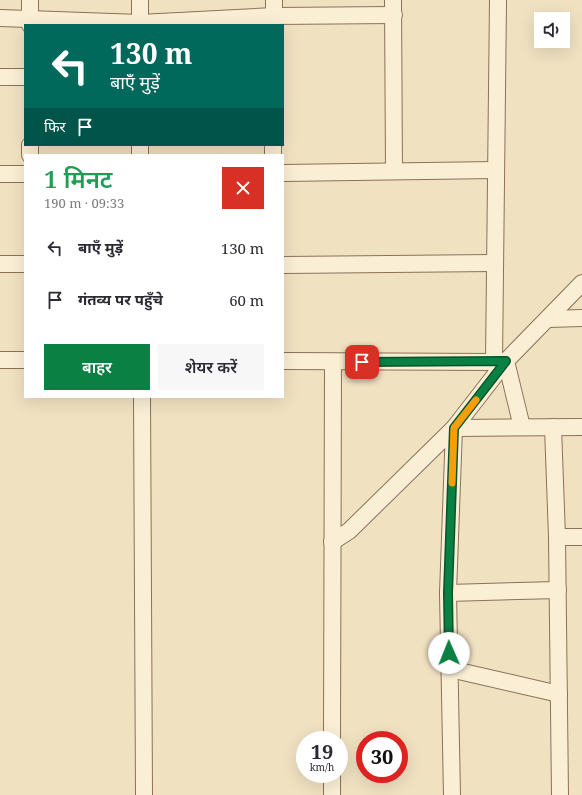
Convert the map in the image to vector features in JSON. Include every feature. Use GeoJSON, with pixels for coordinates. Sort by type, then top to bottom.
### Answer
{"type":"FeatureCollection","features":[{"type":"Feature","properties":{"kind":"street"},"geometry":{"type":"LineString","coordinates":[[30,0],[30,22]]}},
{"type":"Feature","properties":{"kind":"street"},"geometry":{"type":"LineString","coordinates":[[140,0],[140,24]]}},
{"type":"Feature","properties":{"kind":"street"},"geometry":{"type":"LineString","coordinates":[[274,0],[274,16]]}},
{"type":"Feature","properties":{"kind":"street"},"geometry":{"type":"LineString","coordinates":[[498,0],[495,263],[500,362],[522,428]]}},
{"type":"Feature","properties":{"kind":"street"},"geometry":{"type":"LineString","coordinates":[[0,18],[30,22],[140,24],[394,8],[394,171]]}},
{"type":"Feature","properties":{"kind":"street"},"geometry":{"type":"LineString","coordinates":[[0,77],[24,77]]}},
{"type":"Feature","properties":{"kind":"street"},"geometry":{"type":"LineString","coordinates":[[284,173],[496,170]]}},
{"type":"Feature","properties":{"kind":"street"},"geometry":{"type":"LineString","coordinates":[[0,174],[24,174]]}},
{"type":"Feature","properties":{"kind":"street"},"geometry":{"type":"LineString","coordinates":[[284,265],[495,263]]}},
{"type":"Feature","properties":{"kind":"street"},"geometry":{"type":"LineString","coordinates":[[0,264],[24,264]]}},
{"type":"Feature","properties":{"kind":"street"},"geometry":{"type":"LineString","coordinates":[[332,542],[348,531],[454,428],[500,362],[548,319],[582,283]]}},
{"type":"Feature","properties":{"kind":"street"},"geometry":{"type":"LineString","coordinates":[[548,319],[582,318]]}},
{"type":"Feature","properties":{"kind":"street"},"geometry":{"type":"LineString","coordinates":[[0,360],[24,360]]}},
{"type":"Feature","properties":{"kind":"street"},"geometry":{"type":"LineString","coordinates":[[284,361],[500,362]]}},
{"type":"Feature","properties":{"kind":"street"},"geometry":{"type":"LineString","coordinates":[[332,362],[332,731]]}},
{"type":"Feature","properties":{"kind":"street"},"geometry":{"type":"LineString","coordinates":[[142,398],[144,795]]}},
{"type":"Feature","properties":{"kind":"street"},"geometry":{"type":"LineString","coordinates":[[454,428],[582,427]]}},
{"type":"Feature","properties":{"kind":"street"},"geometry":{"type":"LineString","coordinates":[[452,795],[448,593],[454,428]]}},
{"type":"Feature","properties":{"kind":"street"},"geometry":{"type":"LineString","coordinates":[[553,428],[557,537],[560,795]]}},
{"type":"Feature","properties":{"kind":"street"},"geometry":{"type":"LineString","coordinates":[[557,537],[582,537]]}},
{"type":"Feature","properties":{"kind":"street"},"geometry":{"type":"LineString","coordinates":[[448,593],[558,590]]}},
{"type":"Feature","properties":{"kind":"street"},"geometry":{"type":"LineString","coordinates":[[450,668],[558,694]]}},
{"type":"Feature","properties":{"kind":"street"},"geometry":{"type":"LineString","coordinates":[[332,783],[332,795]]}},
{"type":"Feature","properties":{"kind":"slow traffic"},"geometry":{"type":"LineString","coordinates":[[452,483],[454,428],[476,400]]}},
{"type":"Feature","properties":{"kind":"route"},"geometry":{"type":"LineString","coordinates":[[362,362],[506,361],[454,428],[448,593],[449,653]]}}]}
